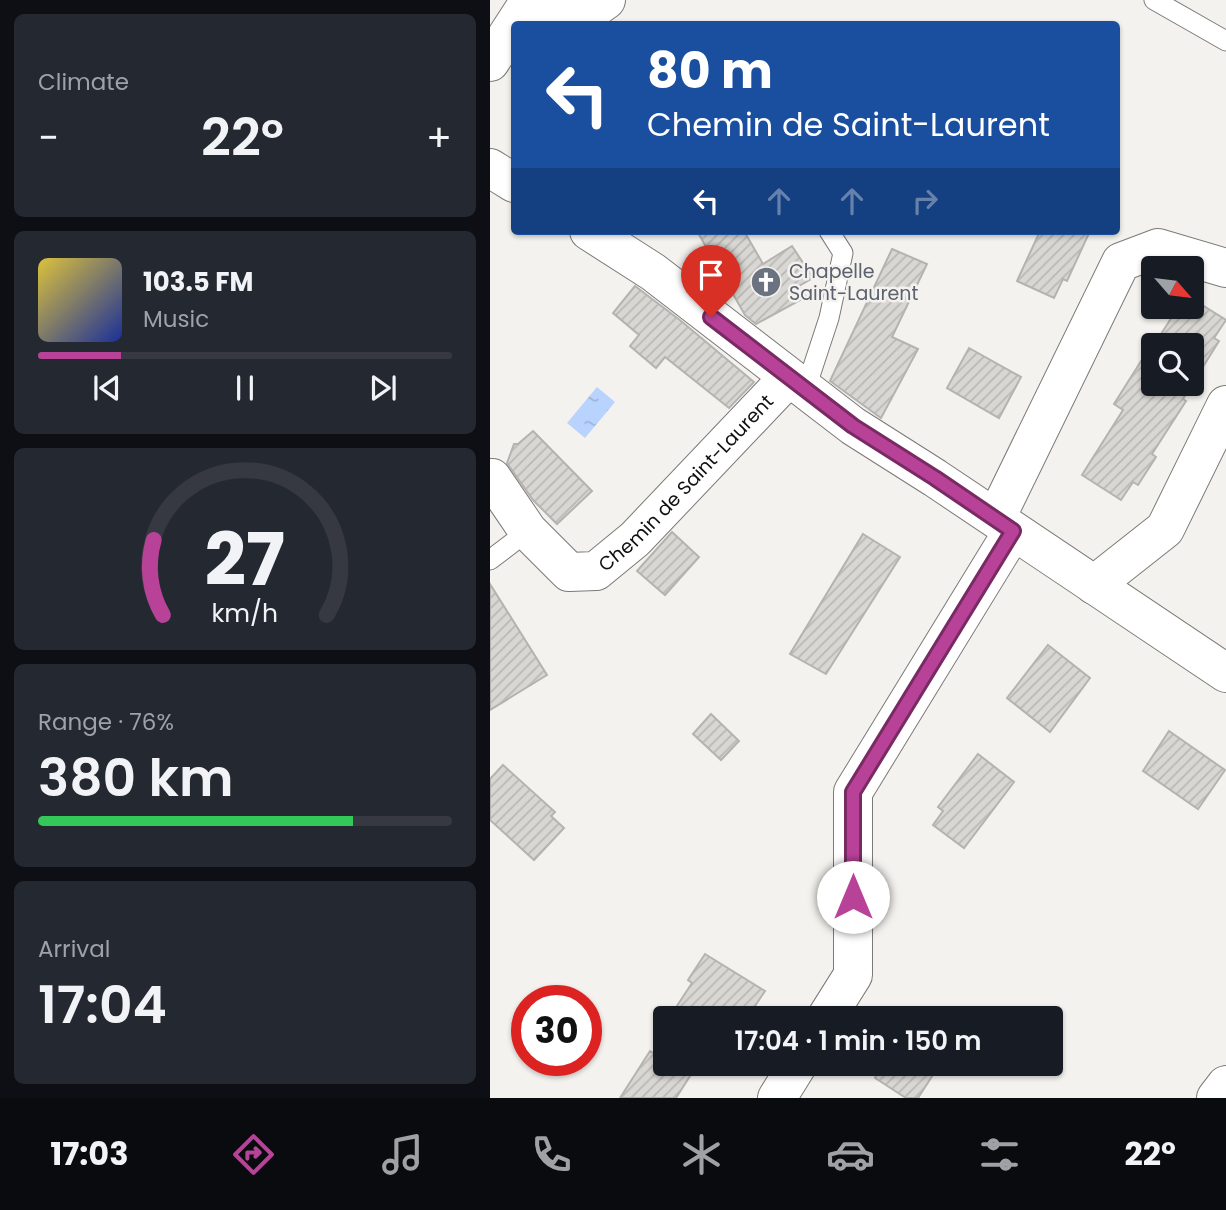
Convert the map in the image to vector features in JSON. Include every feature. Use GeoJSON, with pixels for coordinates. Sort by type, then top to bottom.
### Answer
{"type":"FeatureCollection","features":[{"type":"Feature","properties":{"kind":"street"},"geometry":{"type":"LineString","coordinates":[[517,21],[525,8],[567,5],[592,10],[606,0]]}},
{"type":"Feature","properties":{"kind":"street"},"geometry":{"type":"LineString","coordinates":[[490,62],[511,30]]}},
{"type":"Feature","properties":{"kind":"street"},"geometry":{"type":"LineString","coordinates":[[490,168],[511,181]]}},
{"type":"Feature","properties":{"kind":"street","name":"Chemin de Saint-Laurent"},"geometry":{"type":"LineString","coordinates":[[595,235],[653,272],[853,426],[1005,524],[1226,673]]}},
{"type":"Feature","properties":{"kind":"street"},"geometry":{"type":"LineString","coordinates":[[834,1006],[853,975],[853,792],[1005,524],[1121,262],[1158,247],[1226,268]]}},
{"type":"Feature","properties":{"kind":"street","name":"Chemin de Saint-Laurent"},"geometry":{"type":"LineString","coordinates":[[492,478],[528,531],[569,572],[596,571],[635,539],[797,384]]}},
{"type":"Feature","properties":{"kind":"street"},"geometry":{"type":"LineString","coordinates":[[1094,585],[1165,529],[1226,405]]}},
{"type":"Feature","properties":{"kind":"street"},"geometry":{"type":"LineString","coordinates":[[777,1098],[791,1076]]}},
{"type":"Feature","properties":{"kind":"street"},"geometry":{"type":"LineString","coordinates":[[1216,1098],[1226,1085]]}},
{"type":"Feature","properties":{"kind":"lane"},"geometry":{"type":"LineString","coordinates":[[1154,0],[1226,41]]}},
{"type":"Feature","properties":{"kind":"lane"},"geometry":{"type":"LineString","coordinates":[[797,384],[829,318],[843,253],[832,235]]}},
{"type":"Feature","properties":{"kind":"lane"},"geometry":{"type":"LineString","coordinates":[[490,560],[528,531]]}},
{"type":"Feature","properties":{"kind":"water"},"geometry":{"type":"Polygon","coordinates":[[[597,387],[615,402],[585,438],[567,423],[597,387]]]}},
{"type":"Feature","properties":{"kind":"building","name":"Chapelle Saint-Laurent"},"geometry":{"type":"Polygon","coordinates":[[[699,235],[746,235],[763,264],[792,246],[813,278],[799,286],[806,297],[756,324],[745,315],[699,235]]]}},
{"type":"Feature","properties":{"kind":"building"},"geometry":{"type":"Polygon","coordinates":[[[1038,235],[1088,235],[1067,281],[1063,279],[1054,298],[1017,281],[1038,235]]]}},
{"type":"Feature","properties":{"kind":"building"},"geometry":{"type":"Polygon","coordinates":[[[892,249],[927,264],[892,337],[918,349],[881,418],[830,381],[892,249]]]}},
{"type":"Feature","properties":{"kind":"building"},"geometry":{"type":"Polygon","coordinates":[[[635,286],[754,382],[729,408],[665,357],[656,368],[630,346],[639,335],[613,313],[635,286]]]}},
{"type":"Feature","properties":{"kind":"building"},"geometry":{"type":"Polygon","coordinates":[[[1204,306],[1226,320],[1214,338],[1219,341],[1204,365],[1204,333],[1162,333],[1171,319],[1204,319],[1204,306]]]}},
{"type":"Feature","properties":{"kind":"building"},"geometry":{"type":"Polygon","coordinates":[[[969,348],[1021,377],[999,418],[947,388],[969,348]]]}},
{"type":"Feature","properties":{"kind":"building"},"geometry":{"type":"Polygon","coordinates":[[[1141,361],[1141,396],[1185,396],[1183,399],[1186,401],[1152,454],[1156,457],[1138,485],[1133,482],[1121,500],[1082,475],[1123,410],[1114,404],[1141,361]]]}},
{"type":"Feature","properties":{"kind":"building"},"geometry":{"type":"Polygon","coordinates":[[[533,431],[592,491],[557,524],[533,500],[507,463],[514,444],[518,444],[533,431]]]}},
{"type":"Feature","properties":{"kind":"building"},"geometry":{"type":"Polygon","coordinates":[[[672,532],[699,557],[665,595],[637,571],[672,532]]]}},
{"type":"Feature","properties":{"kind":"building"},"geometry":{"type":"Polygon","coordinates":[[[863,534],[900,557],[826,674],[790,654],[863,534]]]}},
{"type":"Feature","properties":{"kind":"building"},"geometry":{"type":"Polygon","coordinates":[[[490,584],[547,675],[490,710],[490,584]]]}},
{"type":"Feature","properties":{"kind":"building"},"geometry":{"type":"Polygon","coordinates":[[[1048,645],[1090,678],[1050,732],[1007,698],[1048,645]]]}},
{"type":"Feature","properties":{"kind":"building"},"geometry":{"type":"Polygon","coordinates":[[[711,714],[739,741],[721,760],[693,734],[711,714]]]}},
{"type":"Feature","properties":{"kind":"building"},"geometry":{"type":"Polygon","coordinates":[[[1169,731],[1225,770],[1198,809],[1143,771],[1169,731]]]}},
{"type":"Feature","properties":{"kind":"building"},"geometry":{"type":"Polygon","coordinates":[[[978,754],[1014,782],[964,848],[933,825],[943,811],[938,807],[978,754]]]}},
{"type":"Feature","properties":{"kind":"building"},"geometry":{"type":"Polygon","coordinates":[[[503,765],[555,812],[551,816],[564,828],[534,860],[490,820],[490,779],[503,765]]]}},
{"type":"Feature","properties":{"kind":"building"},"geometry":{"type":"Polygon","coordinates":[[[705,954],[765,991],[755,1006],[677,1006],[692,983],[688,980],[705,954]]]}},
{"type":"Feature","properties":{"kind":"building"},"geometry":{"type":"Polygon","coordinates":[[[650,1051],[653,1053],[653,1076],[690,1076],[676,1098],[620,1098],[650,1051]]]}},
{"type":"Feature","properties":{"kind":"building"},"geometry":{"type":"Polygon","coordinates":[[[932,1076],[918,1098],[906,1098],[875,1078],[932,1076]]]}},
{"type":"Feature","properties":{"kind":"place","name":"Chapelle Saint-Laurent"},"geometry":{"type":"Point","coordinates":[766,282]}},
{"type":"Feature","properties":{"kind":"route"},"geometry":{"type":"LineString","coordinates":[[711,317],[853,426],[1013,531],[853,792],[853,897]]}}]}
